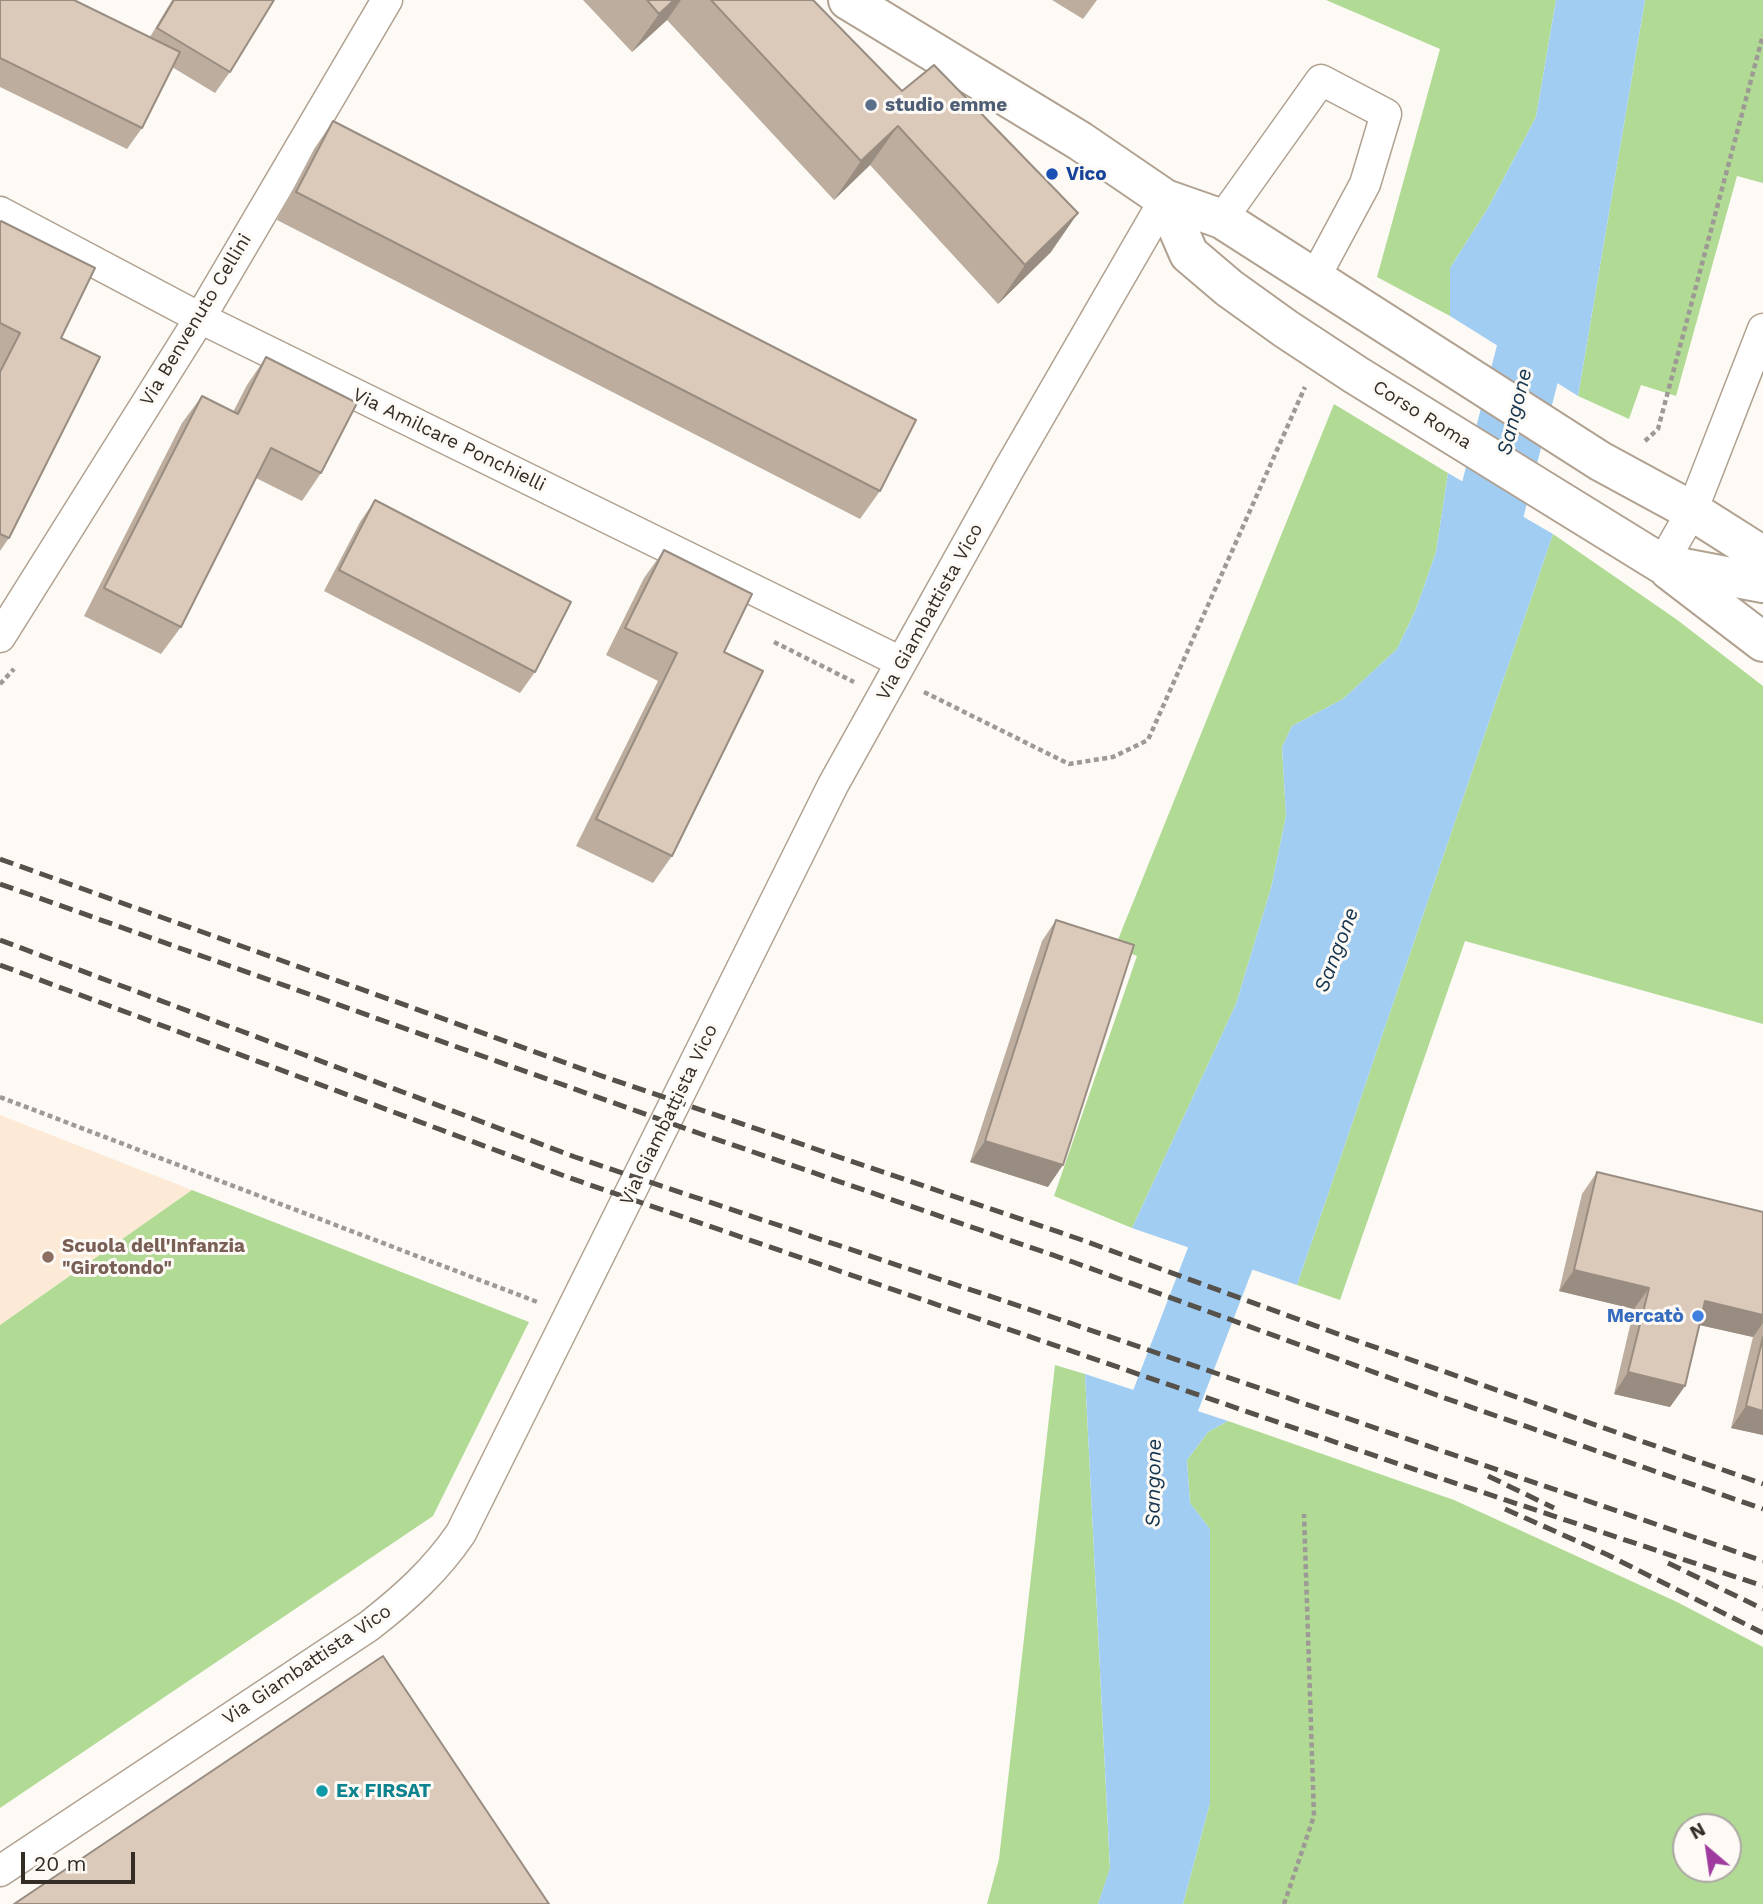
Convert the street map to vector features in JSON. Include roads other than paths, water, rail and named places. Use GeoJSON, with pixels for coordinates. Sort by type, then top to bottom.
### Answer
{"type":"FeatureCollection","features":[{"type":"Feature","properties":{"kind":"street","name":"Via Benvenuto Cellini"},"geometry":{"type":"LineString","coordinates":[[0,637],[200,318],[387,0]]}},
{"type":"Feature","properties":{"kind":"street"},"geometry":{"type":"LineString","coordinates":[[848,0],[1080,141],[1165,199],[1222,219],[1600,461],[1692,511],[1763,556]]}},
{"type":"Feature","properties":{"kind":"street"},"geometry":{"type":"LineString","coordinates":[[1222,219],[1321,80],[1387,114],[1365,184],[1314,279]]}},
{"type":"Feature","properties":{"kind":"street","name":"Corso Roma"},"geometry":{"type":"LineString","coordinates":[[1165,199],[1189,254],[1229,288],[1356,375],[1662,564],[1763,583]]}},
{"type":"Feature","properties":{"kind":"street","name":"Via Giambattista Vico"},"geometry":{"type":"LineString","coordinates":[[0,1871],[369,1626],[425,1579],[445,1557],[461,1533],[834,785],[901,662],[1165,199]]}},
{"type":"Feature","properties":{"kind":"street","name":"Via Amilcare Ponchielli"},"geometry":{"type":"LineString","coordinates":[[0,212],[200,318],[901,662]]}},
{"type":"Feature","properties":{"kind":"street"},"geometry":{"type":"LineString","coordinates":[[1763,329],[1692,511],[1662,564],[1763,642]]}},
{"type":"Feature","properties":{"kind":"street"},"geometry":{"type":"LineString","coordinates":[[1552,495],[1582,499],[1617,517],[1655,527],[1692,511]]}},
{"type":"Feature","properties":{"kind":"water"},"geometry":{"type":"Polygon","coordinates":[[[1556,0],[1645,0],[1578,396],[1450,316],[1450,268],[1488,208],[1536,117],[1556,0]]]}},
{"type":"Feature","properties":{"kind":"water"},"geometry":{"type":"Polygon","coordinates":[[[1448,473],[1553,534],[1297,1285],[1132,1228],[1236,1004],[1271,888],[1286,816],[1282,747],[1292,726],[1343,699],[1397,649],[1416,609],[1436,552],[1448,473]]]}},
{"type":"Feature","properties":{"kind":"water"},"geometry":{"type":"Polygon","coordinates":[[[1085,1374],[1228,1421],[1208,1432],[1187,1460],[1190,1503],[1210,1529],[1210,1803],[1183,1904],[1098,1904],[1110,1868],[1085,1374]]]}},
{"type":"Feature","properties":{"kind":"waterway","name":"Sangone"},"geometry":{"type":"LineString","coordinates":[[1470,589],[1551,271]]}},
{"type":"Feature","properties":{"kind":"waterway","name":"Sangone"},"geometry":{"type":"LineString","coordinates":[[1149,1493],[1155,1428],[1254,1171]]}},
{"type":"Feature","properties":{"kind":"railway"},"geometry":{"type":"LineString","coordinates":[[0,859],[599,1075],[1082,1240],[1349,1338],[1763,1484]]}},
{"type":"Feature","properties":{"kind":"railway"},"geometry":{"type":"LineString","coordinates":[[0,884],[701,1134],[1073,1262],[1442,1397],[1763,1509]]}},
{"type":"Feature","properties":{"kind":"railway"},"geometry":{"type":"LineString","coordinates":[[0,940],[575,1157],[1058,1319],[1763,1561]]}},
{"type":"Feature","properties":{"kind":"railway"},"geometry":{"type":"LineString","coordinates":[[0,965],[570,1178],[1422,1472],[1763,1586]]}},
{"type":"Feature","properties":{"kind":"railway"},"geometry":{"type":"LineString","coordinates":[[1488,1476],[1554,1508]]}},
{"type":"Feature","properties":{"kind":"railway"},"geometry":{"type":"LineString","coordinates":[[1505,1509],[1608,1555],[1763,1633]]}},
{"type":"Feature","properties":{"kind":"railway"},"geometry":{"type":"LineString","coordinates":[[1668,1563],[1763,1609]]}},
{"type":"Feature","properties":{"kind":"place","name":"studio emme"},"geometry":{"type":"Point","coordinates":[871,105]}},
{"type":"Feature","properties":{"kind":"place","name":"Vico"},"geometry":{"type":"Point","coordinates":[1052,174]}},
{"type":"Feature","properties":{"kind":"place","name":"Scuola dell'Infanzia \"Girotondo\""},"geometry":{"type":"Point","coordinates":[48,1257]}},
{"type":"Feature","properties":{"kind":"place","name":"Mercatò"},"geometry":{"type":"Point","coordinates":[1698,1316]}},
{"type":"Feature","properties":{"kind":"place","name":"Ex FIRSAT"},"geometry":{"type":"Point","coordinates":[322,1791]}}]}
